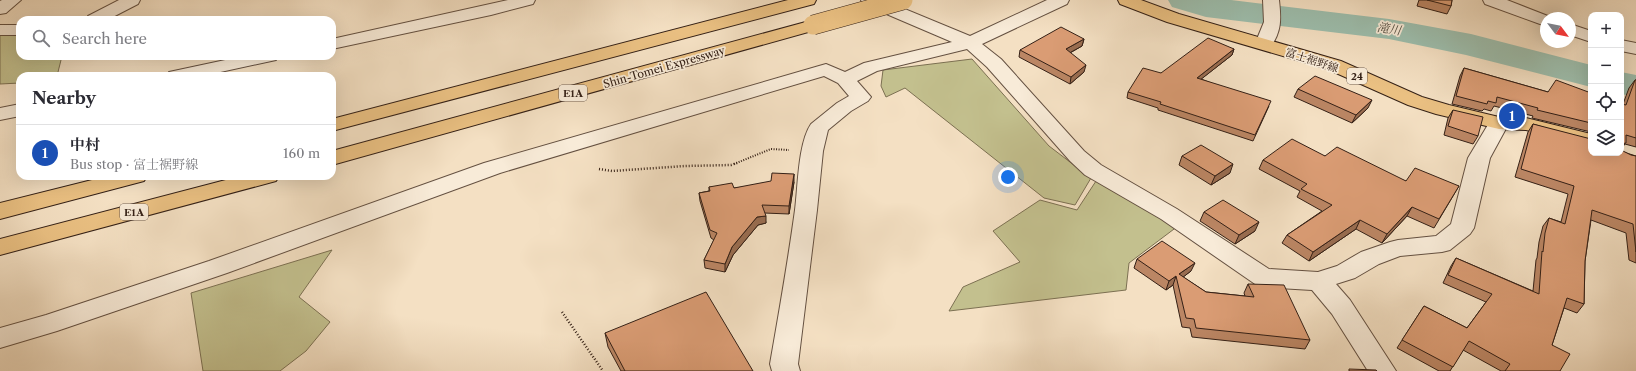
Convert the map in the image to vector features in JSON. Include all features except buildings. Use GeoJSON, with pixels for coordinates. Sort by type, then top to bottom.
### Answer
{"type":"FeatureCollection","features":[{"type":"Feature","properties":{"kind":"main road"},"geometry":{"type":"LineString","coordinates":[[336,124],[808,0]]}},
{"type":"Feature","properties":{"kind":"main road","name":"Shin-Tomei Expressway"},"geometry":{"type":"LineString","coordinates":[[336,157],[903,0]]}},
{"type":"Feature","properties":{"kind":"main road","name":"富士裾野線"},"geometry":{"type":"LineString","coordinates":[[1126,0],[1173,18],[1334,65],[1415,101],[1443,110],[1499,123],[1526,124],[1570,134],[1588,140]]}},
{"type":"Feature","properties":{"kind":"main road"},"geometry":{"type":"LineString","coordinates":[[0,211],[120,180]]}},
{"type":"Feature","properties":{"kind":"main road","name":"E1A"},"geometry":{"type":"LineString","coordinates":[[0,247],[253,180]]}},
{"type":"Feature","properties":{"kind":"street"},"geometry":{"type":"LineString","coordinates":[[0,9],[13,0]]}},
{"type":"Feature","properties":{"kind":"street"},"geometry":{"type":"LineString","coordinates":[[102,16],[132,0]]}},
{"type":"Feature","properties":{"kind":"street"},"geometry":{"type":"LineString","coordinates":[[336,43],[491,10],[527,0]]}},
{"type":"Feature","properties":{"kind":"street"},"geometry":{"type":"LineString","coordinates":[[869,0],[970,43],[994,63],[1077,156],[1094,170],[1170,214],[1264,278],[1319,281],[1346,272],[1370,258],[1398,248],[1442,244],[1462,228],[1479,158],[1499,123]]}},
{"type":"Feature","properties":{"kind":"street"},"geometry":{"type":"LineString","coordinates":[[845,79],[871,67],[970,43],[1061,0]]}},
{"type":"Feature","properties":{"kind":"street"},"geometry":{"type":"LineString","coordinates":[[1491,0],[1540,18]]}},
{"type":"Feature","properties":{"kind":"street"},"geometry":{"type":"LineString","coordinates":[[1264,44],[1273,22],[1271,1]]}},
{"type":"Feature","properties":{"kind":"street"},"geometry":{"type":"LineString","coordinates":[[0,30],[16,30]]}},
{"type":"Feature","properties":{"kind":"street"},"geometry":{"type":"LineString","coordinates":[[1576,31],[1588,36]]}},
{"type":"Feature","properties":{"kind":"street"},"geometry":{"type":"LineString","coordinates":[[1624,46],[1636,49]]}},
{"type":"Feature","properties":{"kind":"street"},"geometry":{"type":"LineString","coordinates":[[195,72],[251,60]]}},
{"type":"Feature","properties":{"kind":"street"},"geometry":{"type":"LineString","coordinates":[[0,338],[48,324],[218,267],[492,168],[826,70],[845,79],[861,97],[844,107],[818,128],[812,151],[806,210],[784,364],[786,371]]}},
{"type":"Feature","properties":{"kind":"street"},"geometry":{"type":"LineString","coordinates":[[0,114],[16,111]]}},
{"type":"Feature","properties":{"kind":"street"},"geometry":{"type":"LineString","coordinates":[[1319,281],[1341,307],[1382,371]]}},
{"type":"Feature","properties":{"kind":"path"},"geometry":{"type":"LineString","coordinates":[[599,169],[612,171],[685,166],[731,166],[771,149],[812,151]]}},
{"type":"Feature","properties":{"kind":"path"},"geometry":{"type":"LineString","coordinates":[[562,312],[603,371]]}},
{"type":"Feature","properties":{"kind":"shaded area"},"geometry":{"type":"Polygon","coordinates":[[[0,34],[16,34],[16,60],[61,60],[58,72],[16,72],[16,83],[0,84],[0,34]]]}},
{"type":"Feature","properties":{"kind":"shaded area"},"geometry":{"type":"Polygon","coordinates":[[[972,59],[1049,146],[1091,178],[1075,205],[1044,198],[905,88],[886,97],[881,86],[883,70],[972,59]]]}},
{"type":"Feature","properties":{"kind":"shaded area"},"geometry":{"type":"Polygon","coordinates":[[[1098,178],[1182,223],[1129,263],[1126,290],[949,311],[963,287],[1020,262],[993,231],[1040,200],[1077,210],[1098,178]]]}},
{"type":"Feature","properties":{"kind":"shaded area"},"geometry":{"type":"Polygon","coordinates":[[[332,250],[299,297],[330,322],[306,351],[280,371],[203,371],[191,293],[332,250]]]}},
{"type":"Feature","properties":{"kind":"waterway","name":"滝川"},"geometry":{"type":"LineString","coordinates":[[1184,0],[1206,7],[1389,29],[1471,45],[1588,75]]}},
{"type":"Feature","properties":{"kind":"waterway","name":"滝川"},"geometry":{"type":"LineString","coordinates":[[1624,84],[1636,86]]}},
{"type":"Feature","properties":{"kind":"place","name":"中村"},"geometry":{"type":"Point","coordinates":[1512,116]}}]}
